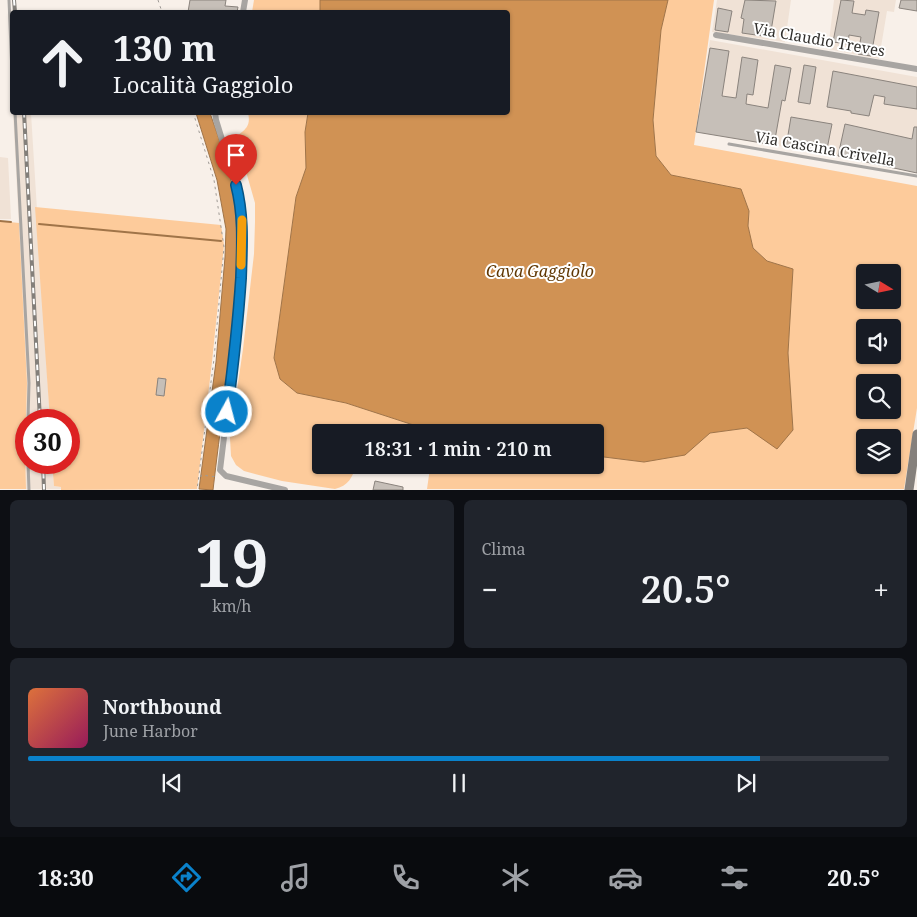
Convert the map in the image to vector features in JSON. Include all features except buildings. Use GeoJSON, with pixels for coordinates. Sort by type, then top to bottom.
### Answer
{"type":"FeatureCollection","features":[{"type":"Feature","properties":{"kind":"street","name":"Via Claudio Treves"},"geometry":{"type":"LineString","coordinates":[[716,35],[917,69]]}},
{"type":"Feature","properties":{"kind":"street"},"geometry":{"type":"LineString","coordinates":[[215,115],[240,202],[243,223],[238,322],[220,470],[224,476],[285,490]]}},
{"type":"Feature","properties":{"kind":"street"},"geometry":{"type":"LineString","coordinates":[[909,490],[916,452],[917,434]]}},
{"type":"Feature","properties":{"kind":"lane"},"geometry":{"type":"LineString","coordinates":[[8,0],[10,36]]}},
{"type":"Feature","properties":{"kind":"lane"},"geometry":{"type":"LineString","coordinates":[[15,115],[29,383],[28,409]]}},
{"type":"Feature","properties":{"kind":"lane","name":"Via Cascina Crivella"},"geometry":{"type":"LineString","coordinates":[[729,144],[917,176]]}},
{"type":"Feature","properties":{"kind":"lane"},"geometry":{"type":"LineString","coordinates":[[28,474],[29,490]]}},
{"type":"Feature","properties":{"kind":"path"},"geometry":{"type":"LineString","coordinates":[[194,115],[214,180],[224,247],[214,359],[197,490]]}},
{"type":"Feature","properties":{"kind":"path"},"geometry":{"type":"LineString","coordinates":[[201,476],[216,477]]}},
{"type":"Feature","properties":{"kind":"shaded area"},"geometry":{"type":"Polygon","coordinates":[[[254,0],[320,0],[320,10],[252,10],[254,0]]]}},
{"type":"Feature","properties":{"kind":"shaded area"},"geometry":{"type":"Polygon","coordinates":[[[668,0],[714,0],[694,145],[917,186],[917,408],[904,489],[427,489],[429,474],[604,474],[604,457],[644,462],[685,454],[710,433],[747,428],[793,430],[788,353],[793,269],[767,261],[753,248],[748,226],[749,211],[741,189],[671,175],[656,156],[653,120],[661,30],[668,0]]]}},
{"type":"Feature","properties":{"kind":"shaded area"},"geometry":{"type":"Polygon","coordinates":[[[717,0],[791,0],[785,42],[712,32],[717,0]]]}},
{"type":"Feature","properties":{"kind":"shaded area"},"geometry":{"type":"Polygon","coordinates":[[[834,0],[896,0],[894,12],[887,11],[879,59],[828,49],[834,0]]]}},
{"type":"Feature","properties":{"kind":"shaded area"},"geometry":{"type":"Polygon","coordinates":[[[710,40],[917,77],[917,173],[838,156],[696,132],[710,40]]]}},
{"type":"Feature","properties":{"kind":"shaded area"},"geometry":{"type":"Polygon","coordinates":[[[13,115],[31,115],[49,409],[26,409],[27,383],[13,115]]]}},
{"type":"Feature","properties":{"kind":"shaded area"},"geometry":{"type":"Polygon","coordinates":[[[248,115],[308,115],[305,132],[306,168],[296,197],[274,358],[280,379],[297,393],[346,403],[410,424],[312,424],[312,474],[352,474],[343,486],[335,489],[282,481],[244,471],[236,465],[231,456],[230,438],[254,254],[255,222],[255,203],[247,175],[233,144],[237,136],[248,124],[248,115]]]}},
{"type":"Feature","properties":{"kind":"shaded area"},"geometry":{"type":"Polygon","coordinates":[[[0,157],[8,158],[11,219],[0,219],[0,157]]]}},
{"type":"Feature","properties":{"kind":"shaded area"},"geometry":{"type":"Polygon","coordinates":[[[35,207],[221,225],[224,245],[197,489],[61,490],[61,487],[54,486],[53,474],[80,474],[80,409],[49,409],[35,207]]]}},
{"type":"Feature","properties":{"kind":"shaded area"},"geometry":{"type":"Polygon","coordinates":[[[0,221],[19,223],[27,383],[26,409],[15,409],[15,474],[26,474],[26,489],[0,489],[0,221]]]}},
{"type":"Feature","properties":{"kind":"shaded area"},"geometry":{"type":"Polygon","coordinates":[[[26,474],[53,474],[54,486],[61,487],[61,489],[26,489],[26,474]]]}},
{"type":"Feature","properties":{"kind":"water","name":"Cava Gaggiolo"},"geometry":{"type":"Polygon","coordinates":[[[320,0],[668,0],[661,30],[653,120],[656,156],[671,175],[741,189],[749,211],[748,226],[753,248],[767,261],[793,269],[788,353],[793,430],[777,449],[747,428],[710,433],[685,455],[644,462],[604,457],[604,424],[410,424],[346,403],[297,393],[280,379],[274,358],[296,197],[306,168],[305,132],[308,115],[510,115],[510,10],[320,10],[320,0]]]}},
{"type":"Feature","properties":{"kind":"water"},"geometry":{"type":"Polygon","coordinates":[[[197,115],[211,115],[232,183],[237,212],[238,267],[213,490],[199,489],[216,362],[225,257],[226,229],[217,180],[197,115]]]}},
{"type":"Feature","properties":{"kind":"waterway"},"geometry":{"type":"LineString","coordinates":[[0,221],[11,222]]}},
{"type":"Feature","properties":{"kind":"waterway"},"geometry":{"type":"LineString","coordinates":[[39,224],[221,241]]}},
{"type":"Feature","properties":{"kind":"railway"},"geometry":{"type":"LineString","coordinates":[[14,0],[15,10]]}},
{"type":"Feature","properties":{"kind":"railway"},"geometry":{"type":"LineString","coordinates":[[24,115],[39,409]]}},
{"type":"Feature","properties":{"kind":"railway"},"geometry":{"type":"LineString","coordinates":[[43,474],[44,490]]}},
{"type":"Feature","properties":{"kind":"slow traffic"},"geometry":{"type":"LineString","coordinates":[[241,265],[242,220]]}},
{"type":"Feature","properties":{"kind":"route"},"geometry":{"type":"LineString","coordinates":[[227,412],[238,322],[243,223],[236,185]]}}]}
